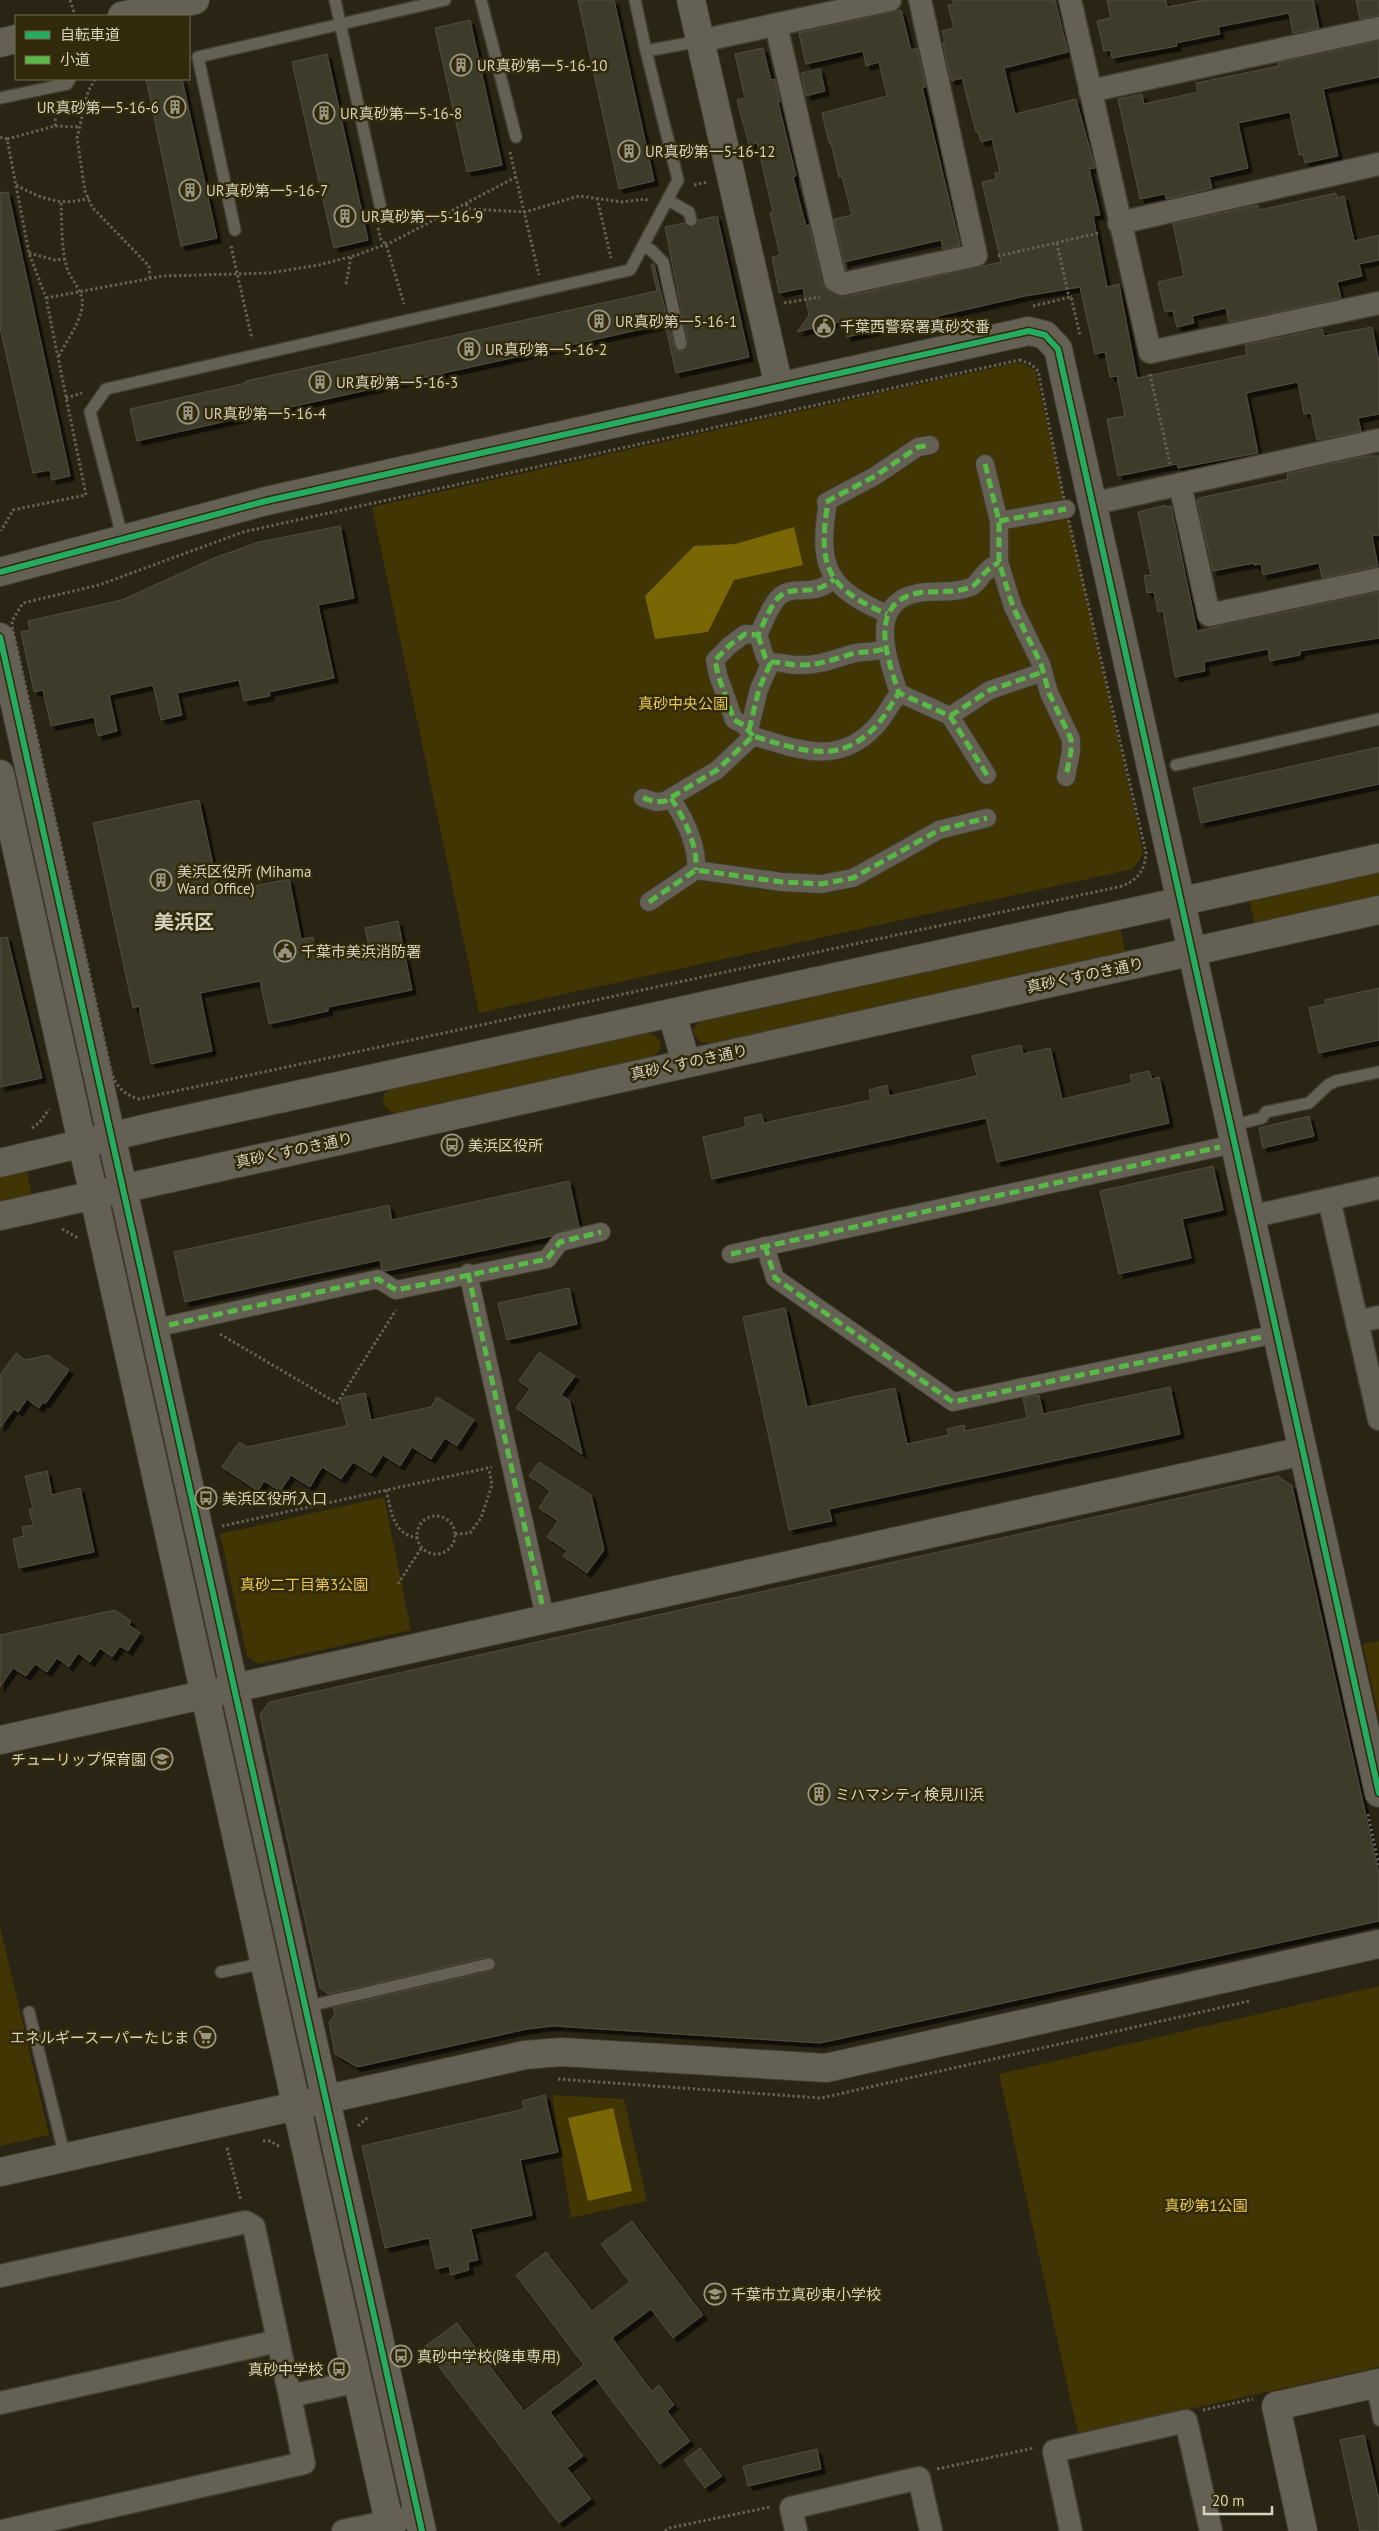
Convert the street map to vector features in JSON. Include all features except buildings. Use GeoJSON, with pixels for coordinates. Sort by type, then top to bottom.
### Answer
{"type":"FeatureCollection","features":[{"type":"Feature","properties":{"kind":"street"},"geometry":{"type":"LineString","coordinates":[[127,15],[195,0]]}},
{"type":"Feature","properties":{"kind":"street"},"geometry":{"type":"LineString","coordinates":[[691,0],[778,387]]}},
{"type":"Feature","properties":{"kind":"street"},"geometry":{"type":"LineString","coordinates":[[700,41],[890,0]]}},
{"type":"Feature","properties":{"kind":"street"},"geometry":{"type":"LineString","coordinates":[[776,25],[834,280],[842,284],[976,255],[920,0]]}},
{"type":"Feature","properties":{"kind":"street"},"geometry":{"type":"LineString","coordinates":[[1070,0],[1150,352],[1379,303]]}},
{"type":"Feature","properties":{"kind":"street"},"geometry":{"type":"LineString","coordinates":[[1090,91],[1379,28]]}},
{"type":"Feature","properties":{"kind":"street"},"geometry":{"type":"LineString","coordinates":[[0,43],[15,39]]}},
{"type":"Feature","properties":{"kind":"street"},"geometry":{"type":"LineString","coordinates":[[1120,226],[1379,164]]}},
{"type":"Feature","properties":{"kind":"street"},"geometry":{"type":"LineString","coordinates":[[0,572],[124,540],[266,500],[1029,331],[1045,335],[1058,349],[1078,507],[1180,902],[1225,1136],[1250,1216],[1379,1793]]}},
{"type":"Feature","properties":{"kind":"street"},"geometry":{"type":"LineString","coordinates":[[999,521],[1078,507],[1379,440]]}},
{"type":"Feature","properties":{"kind":"street"},"geometry":{"type":"LineString","coordinates":[[887,614],[843,589],[829,573],[822,540],[826,505],[875,476],[918,447],[930,445]]}},
{"type":"Feature","properties":{"kind":"street"},"geometry":{"type":"LineString","coordinates":[[984,464],[999,521],[999,562],[1013,607],[1041,664],[1049,693],[1070,739],[1071,751],[1066,777]]}},
{"type":"Feature","properties":{"kind":"street"},"geometry":{"type":"LineString","coordinates":[[1180,484],[1209,615],[1379,579]]}},
{"type":"Feature","properties":{"kind":"street"},"geometry":{"type":"LineString","coordinates":[[987,775],[950,716],[899,693],[885,648],[887,614],[897,604],[915,594],[934,591],[955,592],[974,586],[985,571],[999,562]]}},
{"type":"Feature","properties":{"kind":"street"},"geometry":{"type":"LineString","coordinates":[[834,579],[826,587],[818,590],[790,592],[780,597],[758,636],[765,657],[771,662],[785,662],[796,665],[817,664],[857,653],[877,652],[885,648]]}},
{"type":"Feature","properties":{"kind":"street"},"geometry":{"type":"LineString","coordinates":[[758,636],[745,634],[730,645],[716,660],[718,675],[734,720],[751,733],[815,753],[835,752],[857,741],[874,728],[899,693]]}},
{"type":"Feature","properties":{"kind":"street"},"geometry":{"type":"LineString","coordinates":[[0,637],[420,2523],[343,2531]]}},
{"type":"Feature","properties":{"kind":"street"},"geometry":{"type":"LineString","coordinates":[[643,798],[656,802],[665,802],[717,770],[751,733],[759,689],[771,662]]}},
{"type":"Feature","properties":{"kind":"street"},"geometry":{"type":"LineString","coordinates":[[950,716],[990,690],[1043,672]]}},
{"type":"Feature","properties":{"kind":"street"},"geometry":{"type":"LineString","coordinates":[[0,774],[390,2526]]}},
{"type":"Feature","properties":{"kind":"street"},"geometry":{"type":"LineString","coordinates":[[671,798],[679,811],[689,835],[696,870]]}},
{"type":"Feature","properties":{"kind":"street"},"geometry":{"type":"LineString","coordinates":[[649,902],[696,870],[821,884],[853,878],[939,830],[986,818]]}},
{"type":"Feature","properties":{"kind":"street"},"geometry":{"type":"LineString","coordinates":[[0,1163],[82,1143],[1379,858]]}},
{"type":"Feature","properties":{"kind":"street","name":"真砂くすのき通り"},"geometry":{"type":"LineString","coordinates":[[0,1216],[1379,910]]}},
{"type":"Feature","properties":{"kind":"street"},"geometry":{"type":"LineString","coordinates":[[672,1013],[686,1063]]}},
{"type":"Feature","properties":{"kind":"street"},"geometry":{"type":"LineString","coordinates":[[731,1254],[1225,1136]]}},
{"type":"Feature","properties":{"kind":"street"},"geometry":{"type":"LineString","coordinates":[[1250,1216],[1379,1188]]}},
{"type":"Feature","properties":{"kind":"street"},"geometry":{"type":"LineString","coordinates":[[1330,1198],[1379,1419]]}},
{"type":"Feature","properties":{"kind":"street"},"geometry":{"type":"LineString","coordinates":[[169,1325],[378,1280],[396,1290],[468,1273],[547,1259],[560,1242],[600,1232]]}},
{"type":"Feature","properties":{"kind":"street"},"geometry":{"type":"LineString","coordinates":[[766,1246],[775,1278],[953,1402],[1262,1337]]}},
{"type":"Feature","properties":{"kind":"street"},"geometry":{"type":"LineString","coordinates":[[468,1273],[542,1604]]}},
{"type":"Feature","properties":{"kind":"street"},"geometry":{"type":"LineString","coordinates":[[1357,1322],[1379,1317]]}},
{"type":"Feature","properties":{"kind":"street"},"geometry":{"type":"LineString","coordinates":[[0,1740],[1303,1451]]}},
{"type":"Feature","properties":{"kind":"street"},"geometry":{"type":"LineString","coordinates":[[0,2172],[525,2055],[561,2052],[826,2068],[1379,1944]]}},
{"type":"Feature","properties":{"kind":"street"},"geometry":{"type":"LineString","coordinates":[[0,2276],[246,2222],[254,2227],[304,2463],[2,2531]]}},
{"type":"Feature","properties":{"kind":"street"},"geometry":{"type":"LineString","coordinates":[[0,2403],[278,2341]]}},
{"type":"Feature","properties":{"kind":"street"},"geometry":{"type":"LineString","coordinates":[[290,2396],[358,2381]]}},
{"type":"Feature","properties":{"kind":"street"},"geometry":{"type":"LineString","coordinates":[[1303,2531],[1276,2406],[1375,2384]]}},
{"type":"Feature","properties":{"kind":"street"},"geometry":{"type":"LineString","coordinates":[[1072,2531],[1054,2451],[1186,2421],[1211,2531]]}},
{"type":"Feature","properties":{"kind":"street"},"geometry":{"type":"LineString","coordinates":[[796,2531],[791,2508],[920,2478],[931,2531]]}},
{"type":"Feature","properties":{"kind":"lane"},"geometry":{"type":"LineString","coordinates":[[335,0],[382,214]]}},
{"type":"Feature","properties":{"kind":"lane"},"geometry":{"type":"LineString","coordinates":[[235,230],[198,57],[446,0]]}},
{"type":"Feature","properties":{"kind":"lane"},"geometry":{"type":"LineString","coordinates":[[481,0],[516,137]]}},
{"type":"Feature","properties":{"kind":"lane"},"geometry":{"type":"LineString","coordinates":[[124,540],[90,412],[106,389],[630,270],[678,180],[635,0]]}},
{"type":"Feature","properties":{"kind":"lane"},"geometry":{"type":"LineString","coordinates":[[646,51],[700,41]]}},
{"type":"Feature","properties":{"kind":"lane"},"geometry":{"type":"LineString","coordinates":[[0,98],[67,84],[69,80]]}},
{"type":"Feature","properties":{"kind":"lane"},"geometry":{"type":"LineString","coordinates":[[665,204],[689,212],[691,220]]}},
{"type":"Feature","properties":{"kind":"lane"},"geometry":{"type":"LineString","coordinates":[[643,246],[651,250],[663,262],[681,344]]}},
{"type":"Feature","properties":{"kind":"lane"},"geometry":{"type":"LineString","coordinates":[[1176,765],[1379,719]]}},
{"type":"Feature","properties":{"kind":"lane"},"geometry":{"type":"LineString","coordinates":[[1225,1136],[1262,1118],[1266,1112],[1309,1103],[1328,1085],[1379,1072]]}},
{"type":"Feature","properties":{"kind":"lane"},"geometry":{"type":"LineString","coordinates":[[222,1972],[265,1963]]}},
{"type":"Feature","properties":{"kind":"lane"},"geometry":{"type":"LineString","coordinates":[[305,2007],[489,1964]]}},
{"type":"Feature","properties":{"kind":"lane"},"geometry":{"type":"LineString","coordinates":[[29,2012],[65,2157]]}},
{"type":"Feature","properties":{"kind":"lane"},"geometry":{"type":"LineString","coordinates":[[1375,2384],[1379,2419]]}},
{"type":"Feature","properties":{"kind":"path"},"geometry":{"type":"LineString","coordinates":[[70,0],[74,12]]}},
{"type":"Feature","properties":{"kind":"path"},"geometry":{"type":"LineString","coordinates":[[94,80],[88,92],[77,138],[85,191],[92,207],[149,266],[150,278]]}},
{"type":"Feature","properties":{"kind":"path"},"geometry":{"type":"LineString","coordinates":[[0,137],[7,139],[55,126],[79,127]]}},
{"type":"Feature","properties":{"kind":"path"},"geometry":{"type":"LineString","coordinates":[[1,531],[13,510],[86,496],[46,298],[29,253],[7,139]]}},
{"type":"Feature","properties":{"kind":"path"},"geometry":{"type":"LineString","coordinates":[[510,148],[543,290]]}},
{"type":"Feature","properties":{"kind":"path"},"geometry":{"type":"LineString","coordinates":[[46,298],[150,278],[269,273],[351,257],[386,244],[516,177]]}},
{"type":"Feature","properties":{"kind":"path"},"geometry":{"type":"LineString","coordinates":[[16,184],[39,197],[61,202],[77,202],[88,198]]}},
{"type":"Feature","properties":{"kind":"path"},"geometry":{"type":"LineString","coordinates":[[466,204],[470,209],[525,212],[579,196],[622,202],[645,199],[665,204]]}},
{"type":"Feature","properties":{"kind":"path"},"geometry":{"type":"LineString","coordinates":[[597,198],[615,273]]}},
{"type":"Feature","properties":{"kind":"path"},"geometry":{"type":"LineString","coordinates":[[59,357],[77,324],[83,305],[80,291],[68,271],[65,259],[61,202]]}},
{"type":"Feature","properties":{"kind":"path"},"geometry":{"type":"LineString","coordinates":[[382,214],[377,224],[381,240],[386,244],[408,320]]}},
{"type":"Feature","properties":{"kind":"path"},"geometry":{"type":"LineString","coordinates":[[976,255],[986,259],[1120,226]]}},
{"type":"Feature","properties":{"kind":"path"},"geometry":{"type":"LineString","coordinates":[[235,230],[229,238],[256,354]]}},
{"type":"Feature","properties":{"kind":"path"},"geometry":{"type":"LineString","coordinates":[[1057,243],[1068,293],[1072,297]]}},
{"type":"Feature","properties":{"kind":"path"},"geometry":{"type":"LineString","coordinates":[[29,253],[55,260],[65,259]]}},
{"type":"Feature","properties":{"kind":"path"},"geometry":{"type":"LineString","coordinates":[[346,284],[351,257]]}},
{"type":"Feature","properties":{"kind":"path"},"geometry":{"type":"LineString","coordinates":[[775,305],[830,295],[838,282]]}},
{"type":"Feature","properties":{"kind":"path"},"geometry":{"type":"LineString","coordinates":[[1150,352],[1148,366],[1172,473],[1180,484]]}},
{"type":"Feature","properties":{"kind":"path"},"geometry":{"type":"LineString","coordinates":[[1019,360],[1031,364],[1038,372],[1078,507],[1146,853],[1142,870],[1135,881],[1108,889],[139,1100],[129,1096],[119,1087],[111,1071],[12,626],[12,621],[23,604],[28,601],[99,585],[243,532],[1019,360]]}},
{"type":"Feature","properties":{"kind":"path"},"geometry":{"type":"LineString","coordinates":[[25,1130],[33,1128],[40,1122],[51,1104]]}},
{"type":"Feature","properties":{"kind":"path"},"geometry":{"type":"LineString","coordinates":[[56,1229],[64,1229],[80,1241]]}},
{"type":"Feature","properties":{"kind":"path"},"geometry":{"type":"LineString","coordinates":[[214,1330],[336,1404],[399,1304],[396,1290]]}},
{"type":"Feature","properties":{"kind":"path"},"geometry":{"type":"LineString","coordinates":[[214,1528],[511,1463]]}},
{"type":"Feature","properties":{"kind":"path"},"geometry":{"type":"LineString","coordinates":[[455,1534],[470,1533],[481,1518],[492,1485],[489,1468]]}},
{"type":"Feature","properties":{"kind":"path"},"geometry":{"type":"LineString","coordinates":[[386,1490],[395,1525],[407,1536],[418,1538]]}},
{"type":"Feature","properties":{"kind":"path"},"geometry":{"type":"LineString","coordinates":[[432,1517],[445,1519],[450,1523],[455,1534],[452,1545],[443,1552],[432,1554],[422,1547],[418,1538],[421,1524],[432,1517]]}},
{"type":"Feature","properties":{"kind":"path"},"geometry":{"type":"LineString","coordinates":[[398,1584],[422,1547]]}},
{"type":"Feature","properties":{"kind":"path"},"geometry":{"type":"LineString","coordinates":[[555,2079],[821,2098],[1254,2000]]}},
{"type":"Feature","properties":{"kind":"path"},"geometry":{"type":"LineString","coordinates":[[354,2132],[367,2117],[376,2115]]}},
{"type":"Feature","properties":{"kind":"path"},"geometry":{"type":"LineString","coordinates":[[227,2148],[246,2222]]}},
{"type":"Feature","properties":{"kind":"path"},"geometry":{"type":"LineString","coordinates":[[1186,2421],[1197,2411],[1256,2398]]}},
{"type":"Feature","properties":{"kind":"path"},"geometry":{"type":"LineString","coordinates":[[920,2478],[931,2470],[1039,2447],[1054,2451]]}},
{"type":"Feature","properties":{"kind":"path"},"geometry":{"type":"LineString","coordinates":[[665,2531],[669,2528],[772,2507],[791,2508]]}},
{"type":"Feature","properties":{"kind":"green space","name":"真砂中央公園"},"geometry":{"type":"Polygon","coordinates":[[[1019,362],[1035,370],[1131,795],[1143,854],[1133,869],[479,1013],[372,507],[1019,362]]]}},
{"type":"Feature","properties":{"kind":"green space"},"geometry":{"type":"Polygon","coordinates":[[[1379,870],[1379,897],[1255,925],[1249,899],[1379,870]]]}},
{"type":"Feature","properties":{"kind":"green space"},"geometry":{"type":"Polygon","coordinates":[[[1120,927],[1126,953],[716,1043],[701,1042],[696,1037],[693,1029],[699,1021],[1120,927]]]}},
{"type":"Feature","properties":{"kind":"green space"},"geometry":{"type":"Polygon","coordinates":[[[644,1033],[653,1034],[660,1041],[660,1050],[653,1057],[397,1114],[389,1111],[383,1103],[384,1094],[391,1088],[644,1033]]]}},
{"type":"Feature","properties":{"kind":"green space"},"geometry":{"type":"Polygon","coordinates":[[[26,1169],[32,1195],[0,1202],[0,1175],[26,1169]]]}},
{"type":"Feature","properties":{"kind":"green space","name":"真砂二丁目第3公園"},"geometry":{"type":"Polygon","coordinates":[[[384,1497],[411,1630],[259,1664],[247,1656],[220,1534],[384,1497]]]}},
{"type":"Feature","properties":{"kind":"green space"},"geometry":{"type":"Polygon","coordinates":[[[1379,1641],[1379,1718],[1363,1644],[1379,1641]]]}},
{"type":"Feature","properties":{"kind":"green space"},"geometry":{"type":"Polygon","coordinates":[[[232,1740],[303,2055],[301,2058],[299,2057],[228,1743],[232,1740]]]}},
{"type":"Feature","properties":{"kind":"green space"},"geometry":{"type":"Polygon","coordinates":[[[0,1926],[49,2135],[0,2146],[0,1926]]]}},
{"type":"Feature","properties":{"kind":"green space","name":"真砂第1公園"},"geometry":{"type":"Polygon","coordinates":[[[1379,1986],[1379,2367],[1078,2434],[999,2074],[1379,1986]]]}},
{"type":"Feature","properties":{"kind":"green space"},"geometry":{"type":"Polygon","coordinates":[[[552,2095],[624,2099],[647,2201],[571,2218],[552,2095]]]}},
{"type":"Feature","properties":{"kind":"green space"},"geometry":{"type":"Polygon","coordinates":[[[322,2150],[324,2152],[398,2485],[394,2486],[320,2152],[322,2150]]]}},
{"type":"Feature","properties":{"kind":"shaded area"},"geometry":{"type":"Polygon","coordinates":[[[794,527],[803,565],[734,580],[708,632],[655,639],[645,596],[694,546],[735,544],[794,527]]]}},
{"type":"Feature","properties":{"kind":"shaded area"},"geometry":{"type":"Polygon","coordinates":[[[613,2108],[632,2191],[588,2201],[568,2118],[613,2108]]]}},
{"type":"Feature","properties":{"kind":"marked path"},"geometry":{"type":"LineString","coordinates":[[826,502],[875,476],[918,447],[930,445]]}},
{"type":"Feature","properties":{"kind":"marked path"},"geometry":{"type":"LineString","coordinates":[[985,464],[999,521],[999,562],[1013,607],[1041,664],[1049,693],[1071,739],[1071,751],[1066,777]]}},
{"type":"Feature","properties":{"kind":"marked path"},"geometry":{"type":"LineString","coordinates":[[827,508],[824,547],[832,574],[840,586],[852,595],[867,605],[887,614]]}},
{"type":"Feature","properties":{"kind":"marked path"},"geometry":{"type":"LineString","coordinates":[[999,521],[1066,509]]}},
{"type":"Feature","properties":{"kind":"marked path"},"geometry":{"type":"LineString","coordinates":[[987,775],[950,716],[899,693],[886,649],[885,634],[886,620],[892,608],[902,599],[918,593],[952,591],[971,587],[990,568],[999,562]]}},
{"type":"Feature","properties":{"kind":"marked path"},"geometry":{"type":"LineString","coordinates":[[753,736],[744,725],[734,720],[718,675],[715,660],[730,645],[745,634],[758,635],[767,615],[779,597],[791,591],[819,588],[834,579]]}},
{"type":"Feature","properties":{"kind":"marked path"},"geometry":{"type":"LineString","coordinates":[[758,635],[765,657],[771,662],[795,665],[820,663],[855,653],[885,648]]}},
{"type":"Feature","properties":{"kind":"marked path"},"geometry":{"type":"LineString","coordinates":[[749,730],[759,689],[771,662]]}},
{"type":"Feature","properties":{"kind":"marked path"},"geometry":{"type":"LineString","coordinates":[[950,716],[990,690],[1043,672]]}},
{"type":"Feature","properties":{"kind":"marked path"},"geometry":{"type":"LineString","coordinates":[[643,798],[656,802],[665,801],[717,770],[753,736],[786,746],[817,751],[832,751],[847,747],[861,739],[875,727],[899,693]]}},
{"type":"Feature","properties":{"kind":"marked path"},"geometry":{"type":"LineString","coordinates":[[671,798],[689,832],[695,851],[696,870]]}},
{"type":"Feature","properties":{"kind":"marked path"},"geometry":{"type":"LineString","coordinates":[[649,902],[696,870],[782,882],[821,884],[853,878],[939,830],[987,818]]}},
{"type":"Feature","properties":{"kind":"marked path"},"geometry":{"type":"LineString","coordinates":[[731,1254],[1220,1147]]}},
{"type":"Feature","properties":{"kind":"marked path"},"geometry":{"type":"LineString","coordinates":[[169,1325],[378,1279],[396,1290],[547,1259],[560,1242],[601,1232]]}},
{"type":"Feature","properties":{"kind":"marked path"},"geometry":{"type":"LineString","coordinates":[[765,1246],[775,1278],[953,1402],[1262,1337]]}},
{"type":"Feature","properties":{"kind":"marked path"},"geometry":{"type":"LineString","coordinates":[[468,1273],[542,1604]]}},
{"type":"Feature","properties":{"kind":"cycle path"},"geometry":{"type":"LineString","coordinates":[[0,572],[266,501],[1029,331],[1045,335],[1058,349],[1379,1793]]}},
{"type":"Feature","properties":{"kind":"cycle path"},"geometry":{"type":"LineString","coordinates":[[0,637],[422,2531]]}},
{"type":"Feature","properties":{"kind":"place","name":"UR真砂第一5-16-10"},"geometry":{"type":"Point","coordinates":[461,65]}},
{"type":"Feature","properties":{"kind":"place","name":"UR真砂第一5-16-6"},"geometry":{"type":"Point","coordinates":[175,107]}},
{"type":"Feature","properties":{"kind":"place","name":"UR真砂第一5-16-8"},"geometry":{"type":"Point","coordinates":[324,113]}},
{"type":"Feature","properties":{"kind":"place","name":"UR真砂第一5-16-12"},"geometry":{"type":"Point","coordinates":[629,151]}},
{"type":"Feature","properties":{"kind":"place","name":"UR真砂第一5-16-7"},"geometry":{"type":"Point","coordinates":[190,190]}},
{"type":"Feature","properties":{"kind":"place","name":"UR真砂第一5-16-9"},"geometry":{"type":"Point","coordinates":[345,216]}},
{"type":"Feature","properties":{"kind":"place","name":"UR真砂第一5-16-1"},"geometry":{"type":"Point","coordinates":[599,321]}},
{"type":"Feature","properties":{"kind":"place","name":"千葉西警察署真砂交番"},"geometry":{"type":"Point","coordinates":[824,326]}},
{"type":"Feature","properties":{"kind":"place","name":"UR真砂第一5-16-2"},"geometry":{"type":"Point","coordinates":[469,349]}},
{"type":"Feature","properties":{"kind":"place","name":"UR真砂第一5-16-3"},"geometry":{"type":"Point","coordinates":[320,382]}},
{"type":"Feature","properties":{"kind":"place","name":"UR真砂第一5-16-4"},"geometry":{"type":"Point","coordinates":[188,413]}},
{"type":"Feature","properties":{"kind":"place","name":"美浜区役所 (Mihama Ward Office)"},"geometry":{"type":"Point","coordinates":[161,880]}},
{"type":"Feature","properties":{"kind":"place","name":"千葉市美浜消防署"},"geometry":{"type":"Point","coordinates":[285,951]}},
{"type":"Feature","properties":{"kind":"place","name":"美浜区役所"},"geometry":{"type":"Point","coordinates":[452,1145]}},
{"type":"Feature","properties":{"kind":"place","name":"美浜区役所入口"},"geometry":{"type":"Point","coordinates":[206,1498]}},
{"type":"Feature","properties":{"kind":"place","name":"チューリップ保育園"},"geometry":{"type":"Point","coordinates":[162,1759]}},
{"type":"Feature","properties":{"kind":"place","name":"ミハマシティ検見川浜"},"geometry":{"type":"Point","coordinates":[819,1794]}},
{"type":"Feature","properties":{"kind":"place","name":"エネルギースーパーたじま"},"geometry":{"type":"Point","coordinates":[205,2037]}},
{"type":"Feature","properties":{"kind":"place","name":"千葉市立真砂東小学校"},"geometry":{"type":"Point","coordinates":[715,2294]}},
{"type":"Feature","properties":{"kind":"place","name":"真砂中学校(降車専用)"},"geometry":{"type":"Point","coordinates":[401,2356]}},
{"type":"Feature","properties":{"kind":"place","name":"真砂中学校"},"geometry":{"type":"Point","coordinates":[339,2369]}},
{"type":"Feature","properties":{"kind":"district","name":"美浜区"},"geometry":{"type":"Point","coordinates":[184,922]}}]}
